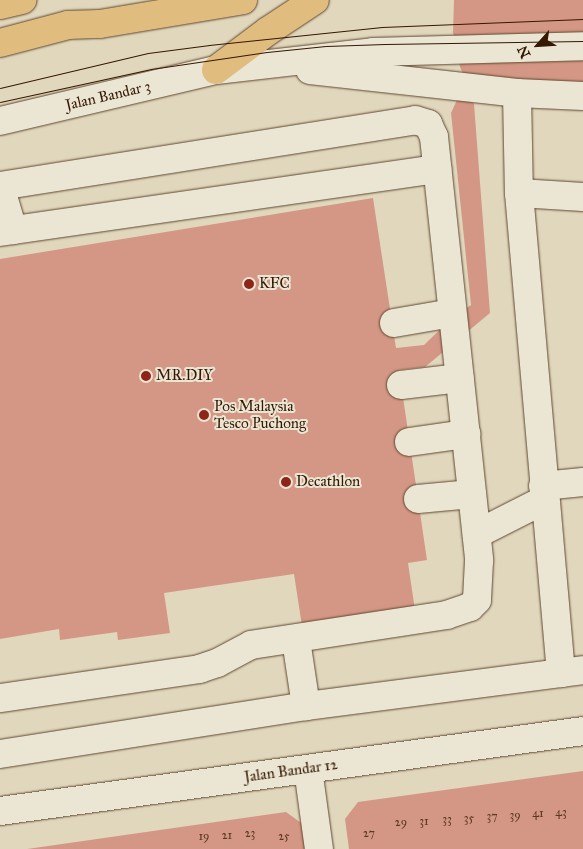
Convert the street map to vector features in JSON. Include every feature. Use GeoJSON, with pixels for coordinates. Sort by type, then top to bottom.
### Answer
{"type":"FeatureCollection","features":[{"type":"Feature","properties":{"kind":"highway"},"geometry":{"type":"LineString","coordinates":[[0,6],[22,0]]}},
{"type":"Feature","properties":{"kind":"highway"},"geometry":{"type":"LineString","coordinates":[[0,43],[68,25],[100,24],[243,0]]}},
{"type":"Feature","properties":{"kind":"highway"},"geometry":{"type":"LineString","coordinates":[[216,70],[268,31],[315,0]]}},
{"type":"Feature","properties":{"kind":"highway"},"geometry":{"type":"LineString","coordinates":[[0,62],[69,42],[100,24]]}},
{"type":"Feature","properties":{"kind":"street"},"geometry":{"type":"LineString","coordinates":[[262,65],[373,52],[583,46]]}},
{"type":"Feature","properties":{"kind":"street","name":"Jalan Bandar 3"},"geometry":{"type":"LineString","coordinates":[[3,127],[216,70],[262,65]]}},
{"type":"Feature","properties":{"kind":"street"},"geometry":{"type":"LineString","coordinates":[[262,65],[518,93],[583,96]]}},
{"type":"Feature","properties":{"kind":"street"},"geometry":{"type":"LineString","coordinates":[[0,754],[306,706],[572,672],[544,493],[519,193],[518,93]]}},
{"type":"Feature","properties":{"kind":"street"},"geometry":{"type":"LineString","coordinates":[[0,698],[200,668],[217,663],[251,646],[446,614],[470,606],[477,600],[480,561],[434,138],[428,124],[414,120],[0,186],[7,231],[437,169]]}},
{"type":"Feature","properties":{"kind":"street"},"geometry":{"type":"LineString","coordinates":[[519,193],[583,197]]}},
{"type":"Feature","properties":{"kind":"street"},"geometry":{"type":"LineString","coordinates":[[394,324],[452,312]]}},
{"type":"Feature","properties":{"kind":"street"},"geometry":{"type":"LineString","coordinates":[[401,385],[460,378]]}},
{"type":"Feature","properties":{"kind":"street"},"geometry":{"type":"LineString","coordinates":[[410,442],[466,434]]}},
{"type":"Feature","properties":{"kind":"street"},"geometry":{"type":"LineString","coordinates":[[477,534],[544,493],[583,482]]}},
{"type":"Feature","properties":{"kind":"street"},"geometry":{"type":"LineString","coordinates":[[418,499],[472,494]]}},
{"type":"Feature","properties":{"kind":"street"},"geometry":{"type":"LineString","coordinates":[[296,640],[306,706]]}},
{"type":"Feature","properties":{"kind":"street","name":"Jalan Bandar 12"},"geometry":{"type":"LineString","coordinates":[[0,811],[583,731]]}},
{"type":"Feature","properties":{"kind":"street"},"geometry":{"type":"LineString","coordinates":[[308,769],[319,849]]}},
{"type":"Feature","properties":{"kind":"building"},"geometry":{"type":"Polygon","coordinates":[[[454,0],[583,0],[583,90],[466,80],[460,67],[453,32],[454,0]]]}},
{"type":"Feature","properties":{"kind":"building"},"geometry":{"type":"Polygon","coordinates":[[[462,89],[474,104],[490,313],[425,367],[399,370],[427,560],[408,563],[415,610],[302,626],[294,574],[164,593],[170,633],[118,640],[117,632],[60,640],[59,629],[0,639],[0,259],[373,198],[396,348],[424,345],[452,318],[471,305],[451,113],[462,89]]]}},
{"type":"Feature","properties":{"kind":"building"},"geometry":{"type":"Polygon","coordinates":[[[583,771],[583,849],[349,849],[345,819],[358,802],[583,771]]]}},
{"type":"Feature","properties":{"kind":"building"},"geometry":{"type":"Polygon","coordinates":[[[286,812],[304,825],[307,849],[27,849],[286,812]]]}},
{"type":"Feature","properties":{"kind":"tram line"},"geometry":{"type":"LineString","coordinates":[[0,88],[148,53],[209,45],[382,27],[583,19]]}},
{"type":"Feature","properties":{"kind":"tram line"},"geometry":{"type":"LineString","coordinates":[[0,102],[151,69],[267,52],[326,46],[583,41]]}},
{"type":"Feature","properties":{"kind":"place","name":"KFC"},"geometry":{"type":"Point","coordinates":[249,284]}},
{"type":"Feature","properties":{"kind":"place","name":"MR.DIY"},"geometry":{"type":"Point","coordinates":[146,376]}},
{"type":"Feature","properties":{"kind":"place","name":"Pos Malaysia Tesco Puchong"},"geometry":{"type":"Point","coordinates":[204,415]}},
{"type":"Feature","properties":{"kind":"place","name":"Decathlon"},"geometry":{"type":"Point","coordinates":[286,482]}}]}
